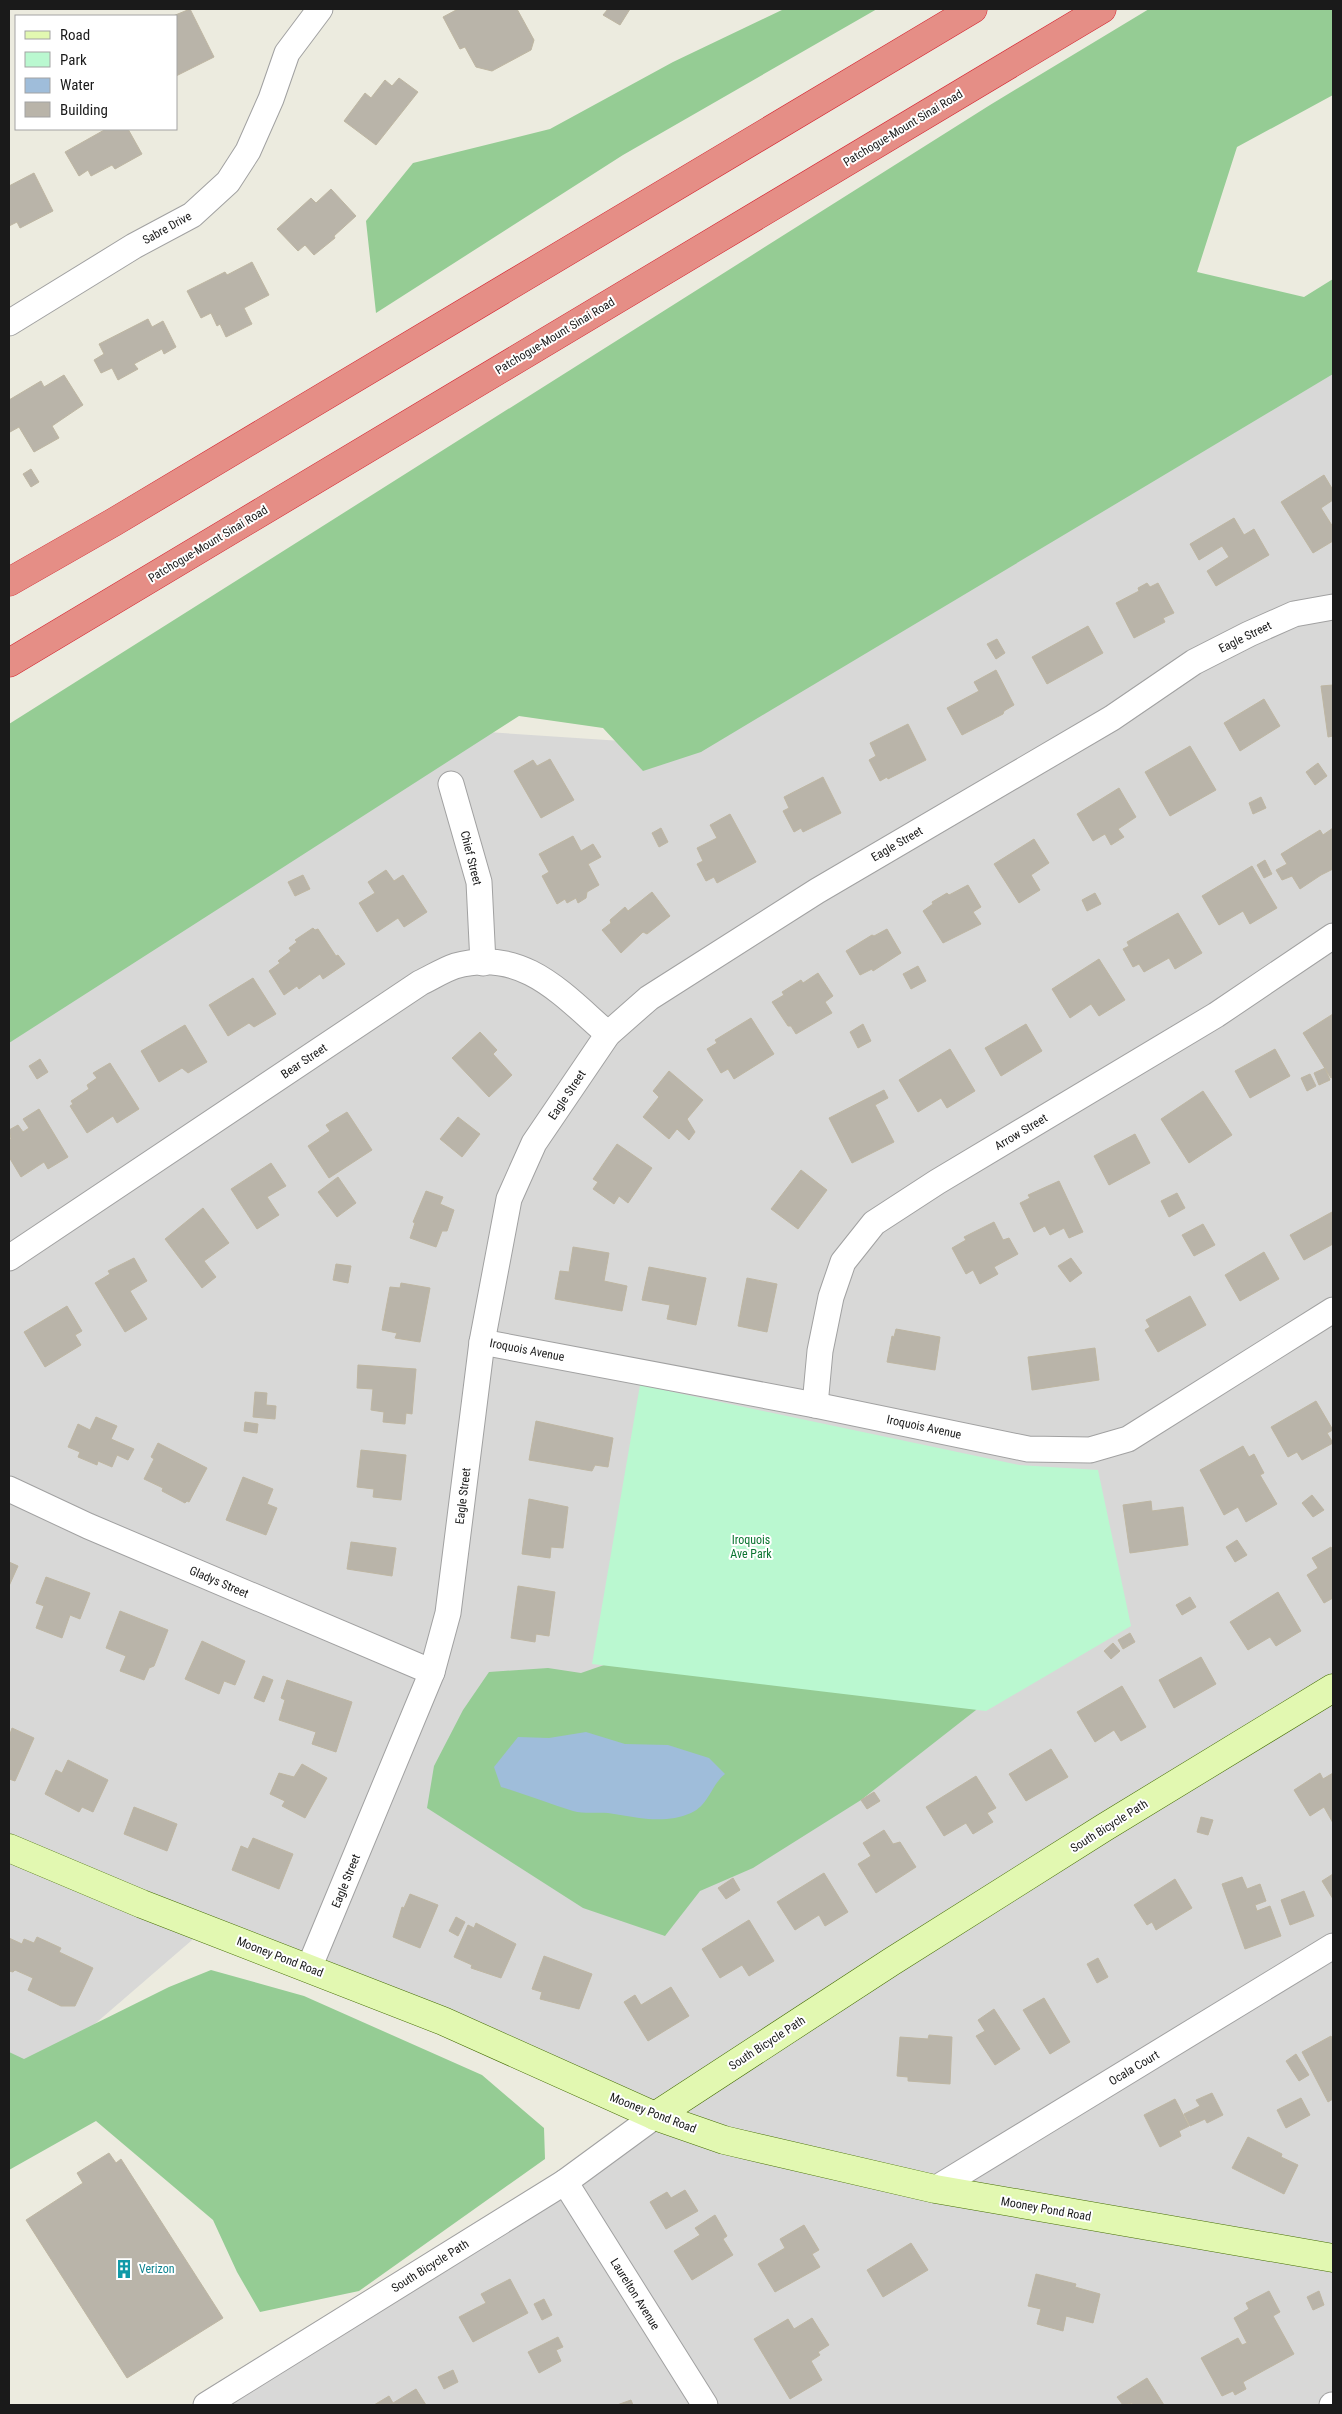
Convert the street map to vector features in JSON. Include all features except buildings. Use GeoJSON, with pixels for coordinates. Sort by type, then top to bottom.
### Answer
{"type":"FeatureCollection","features":[{"type":"Feature","properties":{"kind":"highway"},"geometry":{"type":"LineString","coordinates":[[9,582],[123,517],[973,9]]}},
{"type":"Feature","properties":{"kind":"highway","name":"Patchogue-Mount Sinai Road"},"geometry":{"type":"LineString","coordinates":[[9,663],[1102,9]]}},
{"type":"Feature","properties":{"kind":"street","name":"Sabre Drive"},"geometry":{"type":"LineString","coordinates":[[9,323],[134,246],[192,216],[228,182],[248,152],[271,99],[287,53],[320,9]]}},
{"type":"Feature","properties":{"kind":"street","name":"Eagle Street"},"geometry":{"type":"LineString","coordinates":[[309,1968],[432,1672],[448,1613],[482,1342],[509,1199],[534,1143],[608,1034],[649,998],[817,891],[1112,718],[1194,662],[1294,614],[1333,606]]}},
{"type":"Feature","properties":{"kind":"street","name":"Chief Street"},"geometry":{"type":"LineString","coordinates":[[451,784],[479,882],[483,963]]}},
{"type":"Feature","properties":{"kind":"street","name":"Arrow Street"},"geometry":{"type":"LineString","coordinates":[[815,1405],[820,1351],[830,1296],[843,1262],[874,1223],[937,1182],[1216,1015],[1333,936]]}},
{"type":"Feature","properties":{"kind":"street","name":"Bear Street"},"geometry":{"type":"LineString","coordinates":[[9,1258],[420,983],[455,966],[483,963],[515,965],[545,979],[608,1034]]}},
{"type":"Feature","properties":{"kind":"street","name":"Iroquois Avenue"},"geometry":{"type":"LineString","coordinates":[[482,1342],[815,1405],[1028,1449],[1090,1450],[1128,1440],[1333,1310]]}},
{"type":"Feature","properties":{"kind":"street","name":"Gladys Street"},"geometry":{"type":"LineString","coordinates":[[9,1489],[88,1526],[432,1672]]}},
{"type":"Feature","properties":{"kind":"street","name":"South Bicycle Path"},"geometry":{"type":"LineString","coordinates":[[206,2405],[235,2398],[565,2182],[656,2116],[899,1957],[1333,1688]]}},
{"type":"Feature","properties":{"kind":"street","name":"Mooney Pond Road"},"geometry":{"type":"LineString","coordinates":[[9,1848],[142,1904],[443,2021],[656,2116],[724,2140],[935,2189],[1333,2258]]}},
{"type":"Feature","properties":{"kind":"street","name":"Ocala Court"},"geometry":{"type":"LineString","coordinates":[[935,2189],[1333,1946]]}},
{"type":"Feature","properties":{"kind":"street","name":"Laurelton Avenue"},"geometry":{"type":"LineString","coordinates":[[565,2182],[705,2405]]}},
{"type":"Feature","properties":{"kind":"shaded area"},"geometry":{"type":"Polygon","coordinates":[[[1333,323],[1333,2405],[206,2405],[655,2116],[206,1928],[23,2086],[9,2080],[9,988],[442,729],[652,743],[1333,323]]]}},
{"type":"Feature","properties":{"kind":"green space"},"geometry":{"type":"Polygon","coordinates":[[[784,9],[877,9],[623,155],[376,313],[366,221],[413,163],[550,129],[673,62],[784,9]]]}},
{"type":"Feature","properties":{"kind":"green space"},"geometry":{"type":"Polygon","coordinates":[[[1149,9],[1333,9],[1333,95],[1237,147],[1197,272],[1304,297],[1333,279],[1333,374],[701,752],[643,771],[603,728],[519,716],[9,1043],[9,724],[990,105],[1149,9]]]}},
{"type":"Feature","properties":{"kind":"green space","name":"Iroquois Ave Park"},"geometry":{"type":"Polygon","coordinates":[[[640,1385],[1019,1465],[1098,1470],[1131,1626],[986,1711],[592,1664],[640,1385]]]}},
{"type":"Feature","properties":{"kind":"green space"},"geometry":{"type":"Polygon","coordinates":[[[1002,1471],[1100,1480],[1100,1514],[1039,1650],[976,1710],[861,1800],[753,1868],[700,1891],[665,1936],[583,1908],[427,1808],[434,1766],[463,1710],[489,1672],[548,1668],[581,1673],[604,1665],[1002,1471]]]}},
{"type":"Feature","properties":{"kind":"green space"},"geometry":{"type":"Polygon","coordinates":[[[211,1970],[304,1996],[482,2075],[544,2128],[545,2159],[359,2291],[260,2312],[237,2272],[213,2220],[96,2121],[9,2170],[9,2052],[24,2059],[169,1987],[211,1970]]]}},
{"type":"Feature","properties":{"kind":"water"},"geometry":{"type":"Polygon","coordinates":[[[586,1732],[625,1744],[668,1745],[709,1758],[725,1774],[702,1805],[691,1813],[670,1819],[577,1812],[501,1787],[494,1767],[518,1737],[549,1738],[586,1732]]]}},
{"type":"Feature","properties":{"kind":"place","name":"Verizon"},"geometry":{"type":"Point","coordinates":[124,2269]}}]}
